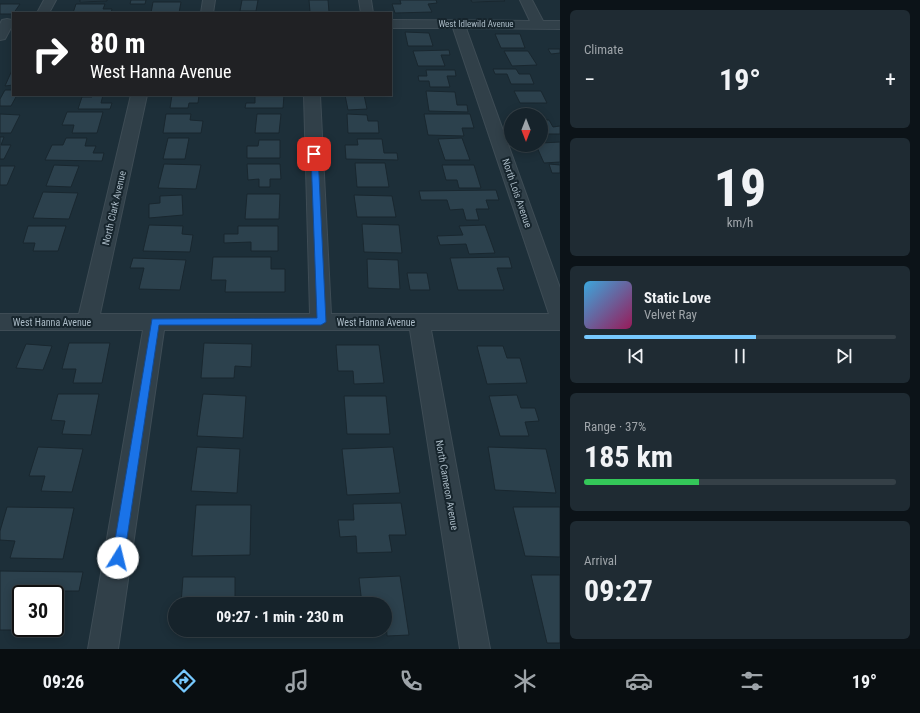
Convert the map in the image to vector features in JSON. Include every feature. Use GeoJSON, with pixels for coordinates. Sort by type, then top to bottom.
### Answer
{"type":"FeatureCollection","features":[{"type":"Feature","properties":{"kind":"street"},"geometry":{"type":"LineString","coordinates":[[44,12],[50,0]]}},
{"type":"Feature","properties":{"kind":"street"},"geometry":{"type":"LineString","coordinates":[[206,12],[209,0]]}},
{"type":"Feature","properties":{"kind":"street"},"geometry":{"type":"LineString","coordinates":[[365,0],[367,12]]}},
{"type":"Feature","properties":{"kind":"street"},"geometry":{"type":"LineString","coordinates":[[526,0],[538,24]]}},
{"type":"Feature","properties":{"kind":"street"},"geometry":{"type":"LineString","coordinates":[[0,36],[7,23]]}},
{"type":"Feature","properties":{"kind":"street","name":"West Idlewild Avenue"},"geometry":{"type":"LineString","coordinates":[[392,24],[560,24]]}},
{"type":"Feature","properties":{"kind":"street","name":"North Lois Avenue"},"geometry":{"type":"LineString","coordinates":[[458,24],[560,317]]}},
{"type":"Feature","properties":{"kind":"street","name":"North Clark Avenue"},"geometry":{"type":"LineString","coordinates":[[88,322],[139,96]]}},
{"type":"Feature","properties":{"kind":"street"},"geometry":{"type":"LineString","coordinates":[[312,96],[321,322]]}},
{"type":"Feature","properties":{"kind":"street","name":"West Hanna Avenue"},"geometry":{"type":"LineString","coordinates":[[0,322],[560,322]]}},
{"type":"Feature","properties":{"kind":"street"},"geometry":{"type":"LineString","coordinates":[[104,649],[155,322]]}},
{"type":"Feature","properties":{"kind":"street","name":"North Cameron Avenue"},"geometry":{"type":"LineString","coordinates":[[419,322],[476,649]]}},
{"type":"Feature","properties":{"kind":"building"},"geometry":{"type":"Polygon","coordinates":[[[80,0],[107,0],[107,1],[80,2],[80,0]]]}},
{"type":"Feature","properties":{"kind":"building"},"geometry":{"type":"Polygon","coordinates":[[[131,0],[146,0],[145,4],[130,4],[131,0]]]}},
{"type":"Feature","properties":{"kind":"building"},"geometry":{"type":"Polygon","coordinates":[[[242,0],[258,0],[256,11],[240,11],[242,0]]]}},
{"type":"Feature","properties":{"kind":"building"},"geometry":{"type":"Polygon","coordinates":[[[309,0],[328,0],[329,12],[310,12],[309,0]]]}},
{"type":"Feature","properties":{"kind":"building"},"geometry":{"type":"Polygon","coordinates":[[[400,0],[436,0],[437,3],[428,4],[432,12],[395,13],[392,4],[401,4],[400,0]]]}},
{"type":"Feature","properties":{"kind":"building"},"geometry":{"type":"Polygon","coordinates":[[[471,0],[504,0],[505,1],[472,2],[471,0]]]}},
{"type":"Feature","properties":{"kind":"building"},"geometry":{"type":"Polygon","coordinates":[[[153,2],[181,2],[179,12],[151,12],[153,2]]]}},
{"type":"Feature","properties":{"kind":"building"},"geometry":{"type":"Polygon","coordinates":[[[0,4],[20,4],[14,12],[12,12],[12,14],[0,14],[0,4]]]}},
{"type":"Feature","properties":{"kind":"building"},"geometry":{"type":"Polygon","coordinates":[[[76,4],[105,4],[103,9],[112,9],[111,12],[73,12],[76,4]]]}},
{"type":"Feature","properties":{"kind":"building"},"geometry":{"type":"Polygon","coordinates":[[[405,32],[429,33],[433,46],[408,46],[405,32]]]}},
{"type":"Feature","properties":{"kind":"building"},"geometry":{"type":"Polygon","coordinates":[[[495,34],[520,34],[525,48],[501,48],[495,34]]]}},
{"type":"Feature","properties":{"kind":"building"},"geometry":{"type":"Polygon","coordinates":[[[548,49],[560,49],[560,53],[551,54],[548,49]]]}},
{"type":"Feature","properties":{"kind":"building"},"geometry":{"type":"Polygon","coordinates":[[[449,50],[450,55],[441,55],[445,66],[418,66],[413,51],[449,50]]]}},
{"type":"Feature","properties":{"kind":"building"},"geometry":{"type":"Polygon","coordinates":[[[504,51],[528,51],[537,65],[512,66],[504,51]]]}},
{"type":"Feature","properties":{"kind":"building"},"geometry":{"type":"Polygon","coordinates":[[[493,69],[516,69],[519,74],[530,74],[534,84],[511,84],[507,74],[495,74],[493,69]]]}},
{"type":"Feature","properties":{"kind":"building"},"geometry":{"type":"Polygon","coordinates":[[[12,70],[12,85],[5,86],[12,70]]]}},
{"type":"Feature","properties":{"kind":"building"},"geometry":{"type":"Polygon","coordinates":[[[426,70],[455,70],[456,76],[447,76],[450,87],[430,87],[429,81],[419,81],[418,76],[427,76],[426,70]]]}},
{"type":"Feature","properties":{"kind":"building"},"geometry":{"type":"Polygon","coordinates":[[[5,90],[12,90],[12,96],[16,96],[11,106],[0,106],[0,99],[5,90]]]}},
{"type":"Feature","properties":{"kind":"building"},"geometry":{"type":"Polygon","coordinates":[[[426,91],[455,92],[457,105],[467,105],[468,112],[429,111],[426,91]]]}},
{"type":"Feature","properties":{"kind":"building"},"geometry":{"type":"Polygon","coordinates":[[[514,91],[541,91],[547,103],[520,103],[514,91]]]}},
{"type":"Feature","properties":{"kind":"building"},"geometry":{"type":"Polygon","coordinates":[[[103,96],[101,103],[112,103],[110,109],[78,109],[82,97],[103,96]]]}},
{"type":"Feature","properties":{"kind":"building"},"geometry":{"type":"Polygon","coordinates":[[[172,96],[199,96],[198,103],[189,103],[188,108],[170,108],[172,96]]]}},
{"type":"Feature","properties":{"kind":"building"},"geometry":{"type":"Polygon","coordinates":[[[255,96],[284,96],[283,108],[245,108],[246,103],[255,103],[255,96]]]}},
{"type":"Feature","properties":{"kind":"building"},"geometry":{"type":"Polygon","coordinates":[[[345,96],[364,96],[367,109],[348,110],[345,96]]]}},
{"type":"Feature","properties":{"kind":"building"},"geometry":{"type":"Polygon","coordinates":[[[67,112],[103,112],[97,133],[72,133],[74,125],[62,125],[67,112]]]}},
{"type":"Feature","properties":{"kind":"building"},"geometry":{"type":"Polygon","coordinates":[[[0,114],[20,115],[11,133],[0,133],[0,114]]]}},
{"type":"Feature","properties":{"kind":"building"},"geometry":{"type":"Polygon","coordinates":[[[166,114],[191,114],[190,120],[203,121],[201,133],[163,133],[166,114]]]}},
{"type":"Feature","properties":{"kind":"building"},"geometry":{"type":"Polygon","coordinates":[[[257,114],[281,114],[279,133],[255,133],[257,114]]]}},
{"type":"Feature","properties":{"kind":"building"},"geometry":{"type":"Polygon","coordinates":[[[347,114],[367,115],[368,121],[378,121],[379,133],[348,133],[347,114]]]}},
{"type":"Feature","properties":{"kind":"building"},"geometry":{"type":"Polygon","coordinates":[[[424,114],[470,114],[474,128],[462,128],[464,136],[428,135],[424,114]]]}},
{"type":"Feature","properties":{"kind":"building"},"geometry":{"type":"Polygon","coordinates":[[[548,120],[553,127],[560,126],[560,134],[548,134],[548,120]]]}},
{"type":"Feature","properties":{"kind":"building"},"geometry":{"type":"Polygon","coordinates":[[[0,137],[4,137],[1,145],[11,145],[4,159],[0,159],[0,137]]]}},
{"type":"Feature","properties":{"kind":"building"},"geometry":{"type":"Polygon","coordinates":[[[66,138],[87,138],[85,146],[96,146],[93,153],[104,153],[102,161],[45,160],[52,145],[63,145],[66,138]]]}},
{"type":"Feature","properties":{"kind":"building"},"geometry":{"type":"Polygon","coordinates":[[[168,138],[189,138],[185,159],[163,159],[168,138]]]}},
{"type":"Feature","properties":{"kind":"building"},"geometry":{"type":"Polygon","coordinates":[[[462,138],[470,160],[445,160],[438,139],[462,138]]]}},
{"type":"Feature","properties":{"kind":"building"},"geometry":{"type":"Polygon","coordinates":[[[357,139],[382,139],[384,153],[397,153],[398,160],[346,159],[345,145],[358,145],[357,139]]]}},
{"type":"Feature","properties":{"kind":"building"},"geometry":{"type":"Polygon","coordinates":[[[259,140],[280,140],[280,158],[247,158],[247,146],[258,146],[259,140]]]}},
{"type":"Feature","properties":{"kind":"building"},"geometry":{"type":"Polygon","coordinates":[[[560,142],[560,162],[544,163],[539,152],[548,152],[548,143],[560,142]]]}},
{"type":"Feature","properties":{"kind":"building"},"geometry":{"type":"Polygon","coordinates":[[[355,163],[385,163],[389,187],[357,187],[355,163]]]}},
{"type":"Feature","properties":{"kind":"building"},"geometry":{"type":"Polygon","coordinates":[[[164,164],[201,165],[196,189],[158,188],[164,164]]]}},
{"type":"Feature","properties":{"kind":"building"},"geometry":{"type":"Polygon","coordinates":[[[247,164],[280,164],[281,179],[270,179],[270,187],[259,187],[259,179],[248,180],[247,164]]]}},
{"type":"Feature","properties":{"kind":"building"},"geometry":{"type":"Polygon","coordinates":[[[549,164],[560,165],[560,173],[552,173],[549,164]]]}},
{"type":"Feature","properties":{"kind":"building"},"geometry":{"type":"Polygon","coordinates":[[[54,165],[79,166],[71,187],[46,186],[54,165]]]}},
{"type":"Feature","properties":{"kind":"building"},"geometry":{"type":"Polygon","coordinates":[[[442,165],[474,165],[481,188],[459,188],[457,180],[446,180],[442,165]]]}},
{"type":"Feature","properties":{"kind":"building"},"geometry":{"type":"Polygon","coordinates":[[[0,166],[15,166],[7,185],[0,185],[0,166]]]}},
{"type":"Feature","properties":{"kind":"building"},"geometry":{"type":"Polygon","coordinates":[[[496,190],[499,200],[486,200],[489,209],[476,209],[479,220],[466,220],[463,209],[450,210],[447,200],[421,200],[419,191],[496,190]]]}},
{"type":"Feature","properties":{"kind":"building"},"geometry":{"type":"Polygon","coordinates":[[[43,192],[78,193],[69,219],[33,218],[43,192]]]}},
{"type":"Feature","properties":{"kind":"building"},"geometry":{"type":"Polygon","coordinates":[[[247,194],[280,194],[279,219],[245,219],[247,194]]]}},
{"type":"Feature","properties":{"kind":"building"},"geometry":{"type":"Polygon","coordinates":[[[182,195],[183,215],[149,218],[149,204],[160,203],[160,196],[182,195]]]}},
{"type":"Feature","properties":{"kind":"building"},"geometry":{"type":"Polygon","coordinates":[[[354,195],[392,196],[396,217],[357,217],[354,195]]]}},
{"type":"Feature","properties":{"kind":"building"},"geometry":{"type":"Polygon","coordinates":[[[362,224],[399,225],[402,253],[364,252],[362,224]]]}},
{"type":"Feature","properties":{"kind":"building"},"geometry":{"type":"Polygon","coordinates":[[[149,225],[183,226],[182,234],[193,235],[190,252],[143,251],[149,225]]]}},
{"type":"Feature","properties":{"kind":"building"},"geometry":{"type":"Polygon","coordinates":[[[485,225],[495,253],[469,254],[466,244],[440,245],[437,236],[463,235],[459,226],[485,225]]]}},
{"type":"Feature","properties":{"kind":"building"},"geometry":{"type":"Polygon","coordinates":[[[28,226],[66,226],[58,251],[33,251],[35,243],[23,243],[28,226]]]}},
{"type":"Feature","properties":{"kind":"building"},"geometry":{"type":"Polygon","coordinates":[[[238,226],[278,226],[278,251],[251,251],[251,242],[224,243],[224,234],[238,234],[238,226]]]}},
{"type":"Feature","properties":{"kind":"building"},"geometry":{"type":"Polygon","coordinates":[[[213,257],[271,257],[271,269],[285,269],[285,292],[225,292],[226,280],[211,280],[213,257]]]}},
{"type":"Feature","properties":{"kind":"building"},"geometry":{"type":"Polygon","coordinates":[[[509,257],[512,268],[497,268],[504,290],[458,290],[450,258],[509,257]]]}},
{"type":"Feature","properties":{"kind":"building"},"geometry":{"type":"Polygon","coordinates":[[[133,258],[186,260],[180,290],[139,289],[144,268],[130,268],[133,258]]]}},
{"type":"Feature","properties":{"kind":"building"},"geometry":{"type":"Polygon","coordinates":[[[367,259],[398,260],[400,289],[368,288],[367,259]]]}},
{"type":"Feature","properties":{"kind":"building"},"geometry":{"type":"Polygon","coordinates":[[[407,273],[427,273],[430,290],[410,290],[407,273]]]}},
{"type":"Feature","properties":{"kind":"building"},"geometry":{"type":"Polygon","coordinates":[[[69,343],[110,343],[102,383],[73,383],[76,369],[62,369],[69,343]]]}},
{"type":"Feature","properties":{"kind":"building"},"geometry":{"type":"Polygon","coordinates":[[[204,343],[252,344],[251,367],[235,366],[234,378],[201,378],[204,343]]]}},
{"type":"Feature","properties":{"kind":"building"},"geometry":{"type":"Polygon","coordinates":[[[26,344],[52,346],[43,370],[16,368],[26,344]]]}},
{"type":"Feature","properties":{"kind":"building"},"geometry":{"type":"Polygon","coordinates":[[[336,345],[379,345],[384,383],[354,384],[353,371],[338,371],[336,345]]]}},
{"type":"Feature","properties":{"kind":"building"},"geometry":{"type":"Polygon","coordinates":[[[477,346],[503,346],[507,358],[520,358],[527,383],[487,384],[477,346]]]}},
{"type":"Feature","properties":{"kind":"building"},"geometry":{"type":"Polygon","coordinates":[[[58,394],[99,394],[91,435],[62,434],[65,421],[51,420],[58,394]]]}},
{"type":"Feature","properties":{"kind":"building"},"geometry":{"type":"Polygon","coordinates":[[[203,394],[246,396],[243,438],[197,436],[203,394]]]}},
{"type":"Feature","properties":{"kind":"building"},"geometry":{"type":"Polygon","coordinates":[[[517,395],[521,408],[535,408],[539,421],[525,422],[529,436],[500,436],[489,396],[517,395]]]}},
{"type":"Feature","properties":{"kind":"building"},"geometry":{"type":"Polygon","coordinates":[[[344,396],[386,396],[390,434],[347,434],[344,396]]]}},
{"type":"Feature","properties":{"kind":"building"},"geometry":{"type":"Polygon","coordinates":[[[38,447],[83,449],[72,492],[41,491],[45,476],[29,476],[38,447]]]}},
{"type":"Feature","properties":{"kind":"building"},"geometry":{"type":"Polygon","coordinates":[[[197,447],[240,449],[237,493],[191,491],[197,447]]]}},
{"type":"Feature","properties":{"kind":"building"},"geometry":{"type":"Polygon","coordinates":[[[393,447],[400,493],[347,495],[342,449],[393,447]]]}},
{"type":"Feature","properties":{"kind":"building"},"geometry":{"type":"Polygon","coordinates":[[[488,447],[546,449],[556,493],[495,490],[488,447]]]}},
{"type":"Feature","properties":{"kind":"building"},"geometry":{"type":"Polygon","coordinates":[[[401,503],[406,535],[389,535],[392,552],[357,553],[356,536],[340,537],[338,520],[354,520],[353,504],[401,503]]]}},
{"type":"Feature","properties":{"kind":"building"},"geometry":{"type":"Polygon","coordinates":[[[196,505],[251,505],[250,555],[192,556],[196,505]]]}},
{"type":"Feature","properties":{"kind":"building"},"geometry":{"type":"Polygon","coordinates":[[[7,507],[74,508],[63,559],[10,558],[15,541],[0,540],[0,531],[7,507]]]}},
{"type":"Feature","properties":{"kind":"building"},"geometry":{"type":"Polygon","coordinates":[[[513,507],[560,507],[560,557],[525,556],[513,507]]]}},
{"type":"Feature","properties":{"kind":"building"},"geometry":{"type":"Polygon","coordinates":[[[0,571],[83,572],[79,591],[64,591],[64,585],[12,585],[12,630],[0,630],[0,571]]]}},
{"type":"Feature","properties":{"kind":"building"},"geometry":{"type":"Polygon","coordinates":[[[531,575],[560,575],[560,643],[547,643],[531,575]]]}},
{"type":"Feature","properties":{"kind":"building"},"geometry":{"type":"Polygon","coordinates":[[[400,576],[409,635],[392,636],[392,597],[361,597],[359,578],[400,576]]]}},
{"type":"Feature","properties":{"kind":"building"},"geometry":{"type":"Polygon","coordinates":[[[183,577],[235,577],[235,597],[182,597],[183,577]]]}},
{"type":"Feature","properties":{"kind":"route"},"geometry":{"type":"LineString","coordinates":[[118,558],[155,322],[321,322],[314,154]]}}]}
